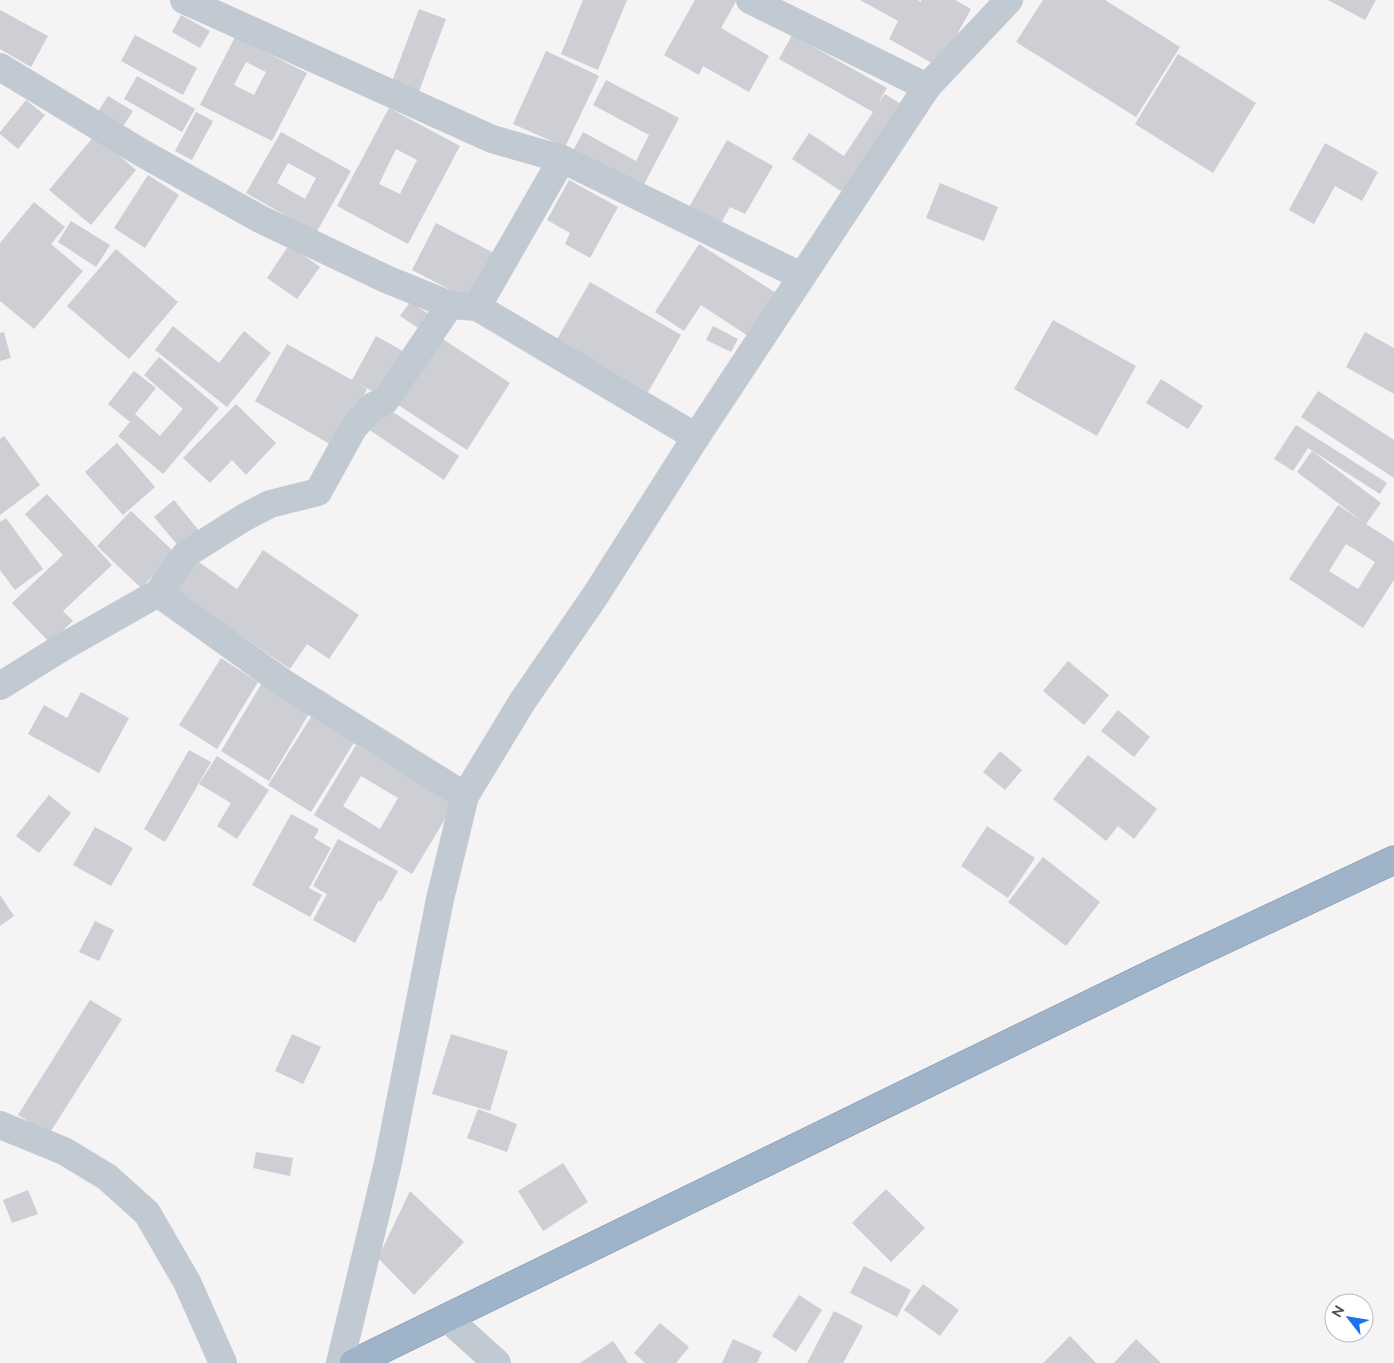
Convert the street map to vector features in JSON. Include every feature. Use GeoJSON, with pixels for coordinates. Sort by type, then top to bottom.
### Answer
{"type":"FeatureCollection","features":[{"type":"Feature","properties":{"kind":"highway"},"geometry":{"type":"LineString","coordinates":[[354,1363],[1164,968],[1394,860]]}},
{"type":"Feature","properties":{"kind":"street"},"geometry":{"type":"LineString","coordinates":[[184,0],[492,139],[562,159],[801,276]]}},
{"type":"Feature","properties":{"kind":"street"},"geometry":{"type":"LineString","coordinates":[[750,0],[927,87]]}},
{"type":"Feature","properties":{"kind":"street"},"geometry":{"type":"LineString","coordinates":[[340,1363],[388,1163],[440,899],[465,796],[522,702],[595,596],[801,276],[927,87],[1009,0]]}},
{"type":"Feature","properties":{"kind":"street"},"geometry":{"type":"LineString","coordinates":[[0,67],[142,153],[260,219],[386,279],[450,306],[477,307],[696,437]]}},
{"type":"Feature","properties":{"kind":"street"},"geometry":{"type":"LineString","coordinates":[[477,307],[562,159]]}},
{"type":"Feature","properties":{"kind":"street"},"geometry":{"type":"LineString","coordinates":[[0,686],[61,648],[158,594],[186,554],[245,517],[270,504],[318,492],[354,427],[373,406],[386,401],[450,306]]}},
{"type":"Feature","properties":{"kind":"street"},"geometry":{"type":"LineString","coordinates":[[158,594],[285,684],[465,796]]}},
{"type":"Feature","properties":{"kind":"street"},"geometry":{"type":"LineString","coordinates":[[0,1124],[64,1151],[86,1164],[107,1177],[147,1213],[188,1282],[223,1363]]}},
{"type":"Feature","properties":{"kind":"street"},"geometry":{"type":"LineString","coordinates":[[447,1318],[497,1363]]}},
{"type":"Feature","properties":{"kind":"building"},"geometry":{"type":"Polygon","coordinates":[[[583,0],[627,0],[598,70],[561,54],[583,0]]]}},
{"type":"Feature","properties":{"kind":"building"},"geometry":{"type":"Polygon","coordinates":[[[695,0],[737,0],[721,28],[769,56],[749,92],[703,66],[699,75],[664,55],[695,0]]]}},
{"type":"Feature","properties":{"kind":"building"},"geometry":{"type":"Polygon","coordinates":[[[860,0],[918,0],[921,2],[921,0],[955,0],[971,9],[939,67],[889,39],[898,21],[860,0]]]}},
{"type":"Feature","properties":{"kind":"building"},"geometry":{"type":"Polygon","coordinates":[[[1043,0],[1105,0],[1180,47],[1136,117],[1016,42],[1043,0]]]}},
{"type":"Feature","properties":{"kind":"building"},"geometry":{"type":"Polygon","coordinates":[[[1328,0],[1376,0],[1365,20],[1328,0]]]}},
{"type":"Feature","properties":{"kind":"building"},"geometry":{"type":"Polygon","coordinates":[[[419,9],[446,19],[418,94],[391,84],[419,9]]]}},
{"type":"Feature","properties":{"kind":"building"},"geometry":{"type":"Polygon","coordinates":[[[0,10],[48,36],[31,67],[0,49],[0,10]]]}},
{"type":"Feature","properties":{"kind":"building"},"geometry":{"type":"Polygon","coordinates":[[[181,15],[210,31],[200,48],[172,32],[181,15]]]}},
{"type":"Feature","properties":{"kind":"building"},"geometry":{"type":"Polygon","coordinates":[[[135,35],[197,68],[183,95],[121,61],[135,35]]]}},
{"type":"Feature","properties":{"kind":"building"},"geometry":{"type":"Polygon","coordinates":[[[792,35],[887,88],[878,103],[885,94],[904,106],[847,195],[792,159],[809,133],[844,156],[873,112],[779,59],[792,35]]]}},
{"type":"Feature","properties":{"kind":"building"},"geometry":{"type":"Polygon","coordinates":[[[235,37],[307,73],[272,141],[200,105],[235,37]],[[246,62],[234,85],[254,95],[266,72],[246,62]]]}},
{"type":"Feature","properties":{"kind":"building"},"geometry":{"type":"Polygon","coordinates":[[[546,51],[599,76],[565,147],[513,124],[546,51]]]}},
{"type":"Feature","properties":{"kind":"building"},"geometry":{"type":"Polygon","coordinates":[[[1178,54],[1256,103],[1213,173],[1135,124],[1178,54]]]}},
{"type":"Feature","properties":{"kind":"building"},"geometry":{"type":"Polygon","coordinates":[[[137,76],[195,109],[182,132],[124,99],[137,76]]]}},
{"type":"Feature","properties":{"kind":"building"},"geometry":{"type":"Polygon","coordinates":[[[606,80],[679,118],[640,192],[570,156],[583,132],[636,161],[649,135],[593,105],[606,80]]]}},
{"type":"Feature","properties":{"kind":"building"},"geometry":{"type":"Polygon","coordinates":[[[108,96],[133,111],[120,131],[96,115],[108,96]]]}},
{"type":"Feature","properties":{"kind":"building"},"geometry":{"type":"Polygon","coordinates":[[[26,100],[45,115],[18,149],[0,132],[26,100]]]}},
{"type":"Feature","properties":{"kind":"building"},"geometry":{"type":"Polygon","coordinates":[[[389,108],[460,146],[408,244],[337,206],[389,108]],[[396,149],[379,184],[400,194],[417,160],[396,149]]]}},
{"type":"Feature","properties":{"kind":"building"},"geometry":{"type":"Polygon","coordinates":[[[196,112],[213,121],[192,160],[175,151],[196,112]]]}},
{"type":"Feature","properties":{"kind":"building"},"geometry":{"type":"Polygon","coordinates":[[[281,132],[351,171],[316,233],[246,193],[281,132]],[[288,163],[277,183],[305,199],[316,178],[288,163]]]}},
{"type":"Feature","properties":{"kind":"building"},"geometry":{"type":"Polygon","coordinates":[[[95,135],[136,170],[91,225],[49,190],[95,135]]]}},
{"type":"Feature","properties":{"kind":"building"},"geometry":{"type":"Polygon","coordinates":[[[727,140],[773,166],[745,214],[730,207],[719,227],[688,209],[727,140]]]}},
{"type":"Feature","properties":{"kind":"building"},"geometry":{"type":"Polygon","coordinates":[[[1325,143],[1378,172],[1362,201],[1335,186],[1314,224],[1289,210],[1325,143]]]}},
{"type":"Feature","properties":{"kind":"building"},"geometry":{"type":"Polygon","coordinates":[[[148,175],[179,195],[145,248],[114,228],[148,175]]]}},
{"type":"Feature","properties":{"kind":"building"},"geometry":{"type":"Polygon","coordinates":[[[569,180],[618,207],[590,258],[565,244],[570,233],[547,220],[569,180]]]}},
{"type":"Feature","properties":{"kind":"building"},"geometry":{"type":"Polygon","coordinates":[[[940,183],[998,207],[984,241],[926,218],[940,183]]]}},
{"type":"Feature","properties":{"kind":"building"},"geometry":{"type":"Polygon","coordinates":[[[34,202],[65,227],[51,244],[83,271],[34,329],[0,301],[0,243],[34,202]]]}},
{"type":"Feature","properties":{"kind":"building"},"geometry":{"type":"Polygon","coordinates":[[[71,221],[110,245],[96,267],[58,242],[71,221]]]}},
{"type":"Feature","properties":{"kind":"building"},"geometry":{"type":"Polygon","coordinates":[[[436,223],[494,253],[470,300],[412,270],[436,223]]]}},
{"type":"Feature","properties":{"kind":"building"},"geometry":{"type":"Polygon","coordinates":[[[699,244],[776,293],[748,336],[701,305],[684,331],[655,312],[699,244]]]}},
{"type":"Feature","properties":{"kind":"building"},"geometry":{"type":"Polygon","coordinates":[[[289,245],[320,267],[297,299],[267,278],[289,245]]]}},
{"type":"Feature","properties":{"kind":"building"},"geometry":{"type":"Polygon","coordinates":[[[116,249],[178,302],[129,359],[67,306],[116,249]]]}},
{"type":"Feature","properties":{"kind":"building"},"geometry":{"type":"Polygon","coordinates":[[[590,282],[681,335],[648,392],[557,339],[590,282]]]}},
{"type":"Feature","properties":{"kind":"building"},"geometry":{"type":"Polygon","coordinates":[[[410,302],[433,317],[424,332],[400,316],[410,302]]]}},
{"type":"Feature","properties":{"kind":"building"},"geometry":{"type":"Polygon","coordinates":[[[1053,320],[1136,366],[1097,436],[1014,389],[1053,320]]]}},
{"type":"Feature","properties":{"kind":"building"},"geometry":{"type":"Polygon","coordinates":[[[173,326],[219,363],[244,331],[271,353],[227,407],[155,350],[173,326]]]}},
{"type":"Feature","properties":{"kind":"building"},"geometry":{"type":"Polygon","coordinates":[[[713,326],[738,339],[731,352],[706,340],[713,326]]]}},
{"type":"Feature","properties":{"kind":"building"},"geometry":{"type":"Polygon","coordinates":[[[4,332],[11,358],[0,361],[0,333],[4,332]]]}},
{"type":"Feature","properties":{"kind":"building"},"geometry":{"type":"Polygon","coordinates":[[[1365,332],[1394,348],[1394,394],[1346,367],[1365,332]]]}},
{"type":"Feature","properties":{"kind":"building"},"geometry":{"type":"Polygon","coordinates":[[[435,334],[510,383],[467,450],[392,401],[435,334]]]}},
{"type":"Feature","properties":{"kind":"building"},"geometry":{"type":"Polygon","coordinates":[[[376,336],[410,355],[387,399],[359,384],[367,389],[335,447],[255,401],[287,344],[352,380],[376,336]]]}},
{"type":"Feature","properties":{"kind":"building"},"geometry":{"type":"Polygon","coordinates":[[[159,357],[219,408],[163,474],[118,436],[130,422],[108,404],[134,371],[156,388],[135,414],[160,436],[183,409],[144,375],[159,357]]]}},
{"type":"Feature","properties":{"kind":"building"},"geometry":{"type":"Polygon","coordinates":[[[1161,379],[1203,406],[1188,429],[1146,403],[1161,379]]]}},
{"type":"Feature","properties":{"kind":"building"},"geometry":{"type":"Polygon","coordinates":[[[1318,391],[1394,440],[1394,478],[1301,417],[1318,391]]]}},
{"type":"Feature","properties":{"kind":"building"},"geometry":{"type":"Polygon","coordinates":[[[236,404],[276,443],[246,475],[232,460],[210,483],[183,458],[236,404]]]}},
{"type":"Feature","properties":{"kind":"building"},"geometry":{"type":"Polygon","coordinates":[[[381,404],[459,456],[444,480],[365,427],[381,404]]]}},
{"type":"Feature","properties":{"kind":"building"},"geometry":{"type":"Polygon","coordinates":[[[1296,425],[1387,483],[1380,494],[1308,448],[1293,471],[1274,459],[1296,425]]]}},
{"type":"Feature","properties":{"kind":"building"},"geometry":{"type":"Polygon","coordinates":[[[4,436],[40,485],[0,515],[0,439],[4,436]]]}},
{"type":"Feature","properties":{"kind":"building"},"geometry":{"type":"Polygon","coordinates":[[[117,443],[155,487],[123,515],[85,472],[117,443]]]}},
{"type":"Feature","properties":{"kind":"building"},"geometry":{"type":"Polygon","coordinates":[[[1312,451],[1381,503],[1366,524],[1394,542],[1394,580],[1363,628],[1289,579],[1338,505],[1362,521],[1297,472],[1312,451]],[[1346,544],[1329,571],[1358,589],[1375,562],[1346,544]]]}},
{"type":"Feature","properties":{"kind":"building"},"geometry":{"type":"Polygon","coordinates":[[[47,494],[112,565],[63,611],[73,621],[50,643],[12,603],[63,555],[25,514],[47,494]]]}},
{"type":"Feature","properties":{"kind":"building"},"geometry":{"type":"Polygon","coordinates":[[[174,500],[200,532],[180,548],[154,517],[174,500]]]}},
{"type":"Feature","properties":{"kind":"building"},"geometry":{"type":"Polygon","coordinates":[[[131,511],[175,553],[141,588],[97,546],[131,511]]]}},
{"type":"Feature","properties":{"kind":"building"},"geometry":{"type":"Polygon","coordinates":[[[6,518],[43,569],[15,590],[0,570],[0,522],[6,518]]]}},
{"type":"Feature","properties":{"kind":"building"},"geometry":{"type":"Polygon","coordinates":[[[263,550],[359,615],[329,659],[307,644],[290,669],[172,588],[193,558],[237,589],[263,550]]]}},
{"type":"Feature","properties":{"kind":"building"},"geometry":{"type":"Polygon","coordinates":[[[221,658],[258,682],[217,749],[179,725],[221,658]]]}},
{"type":"Feature","properties":{"kind":"building"},"geometry":{"type":"Polygon","coordinates":[[[1068,661],[1109,695],[1084,725],[1043,691],[1068,661]]]}},
{"type":"Feature","properties":{"kind":"building"},"geometry":{"type":"Polygon","coordinates":[[[262,683],[310,712],[269,781],[221,751],[262,683]]]}},
{"type":"Feature","properties":{"kind":"building"},"geometry":{"type":"Polygon","coordinates":[[[81,692],[129,718],[99,773],[28,734],[44,705],[67,718],[81,692]]]}},
{"type":"Feature","properties":{"kind":"building"},"geometry":{"type":"Polygon","coordinates":[[[1118,710],[1150,737],[1134,757],[1101,731],[1118,710]]]}},
{"type":"Feature","properties":{"kind":"building"},"geometry":{"type":"Polygon","coordinates":[[[313,714],[355,741],[311,812],[268,785],[313,714]]]}},
{"type":"Feature","properties":{"kind":"building"},"geometry":{"type":"Polygon","coordinates":[[[356,745],[454,804],[412,874],[314,815],[356,745]],[[361,776],[343,806],[380,829],[398,798],[361,776]]]}},
{"type":"Feature","properties":{"kind":"building"},"geometry":{"type":"Polygon","coordinates":[[[189,750],[211,762],[165,842],[144,829],[189,750]]]}},
{"type":"Feature","properties":{"kind":"building"},"geometry":{"type":"Polygon","coordinates":[[[1000,751],[1022,770],[1005,790],[983,772],[1000,751]]]}},
{"type":"Feature","properties":{"kind":"building"},"geometry":{"type":"Polygon","coordinates":[[[1088,755],[1157,809],[1134,839],[1118,826],[1106,841],[1053,799],[1088,755]]]}},
{"type":"Feature","properties":{"kind":"building"},"geometry":{"type":"Polygon","coordinates":[[[217,756],[269,790],[237,839],[217,826],[231,803],[199,784],[217,756]]]}},
{"type":"Feature","properties":{"kind":"building"},"geometry":{"type":"Polygon","coordinates":[[[49,795],[71,813],[39,853],[16,836],[49,795]]]}},
{"type":"Feature","properties":{"kind":"building"},"geometry":{"type":"Polygon","coordinates":[[[291,814],[319,829],[314,838],[331,848],[309,888],[322,895],[310,917],[252,885],[291,814]]]}},
{"type":"Feature","properties":{"kind":"building"},"geometry":{"type":"Polygon","coordinates":[[[987,826],[1035,858],[1008,898],[961,866],[987,826]]]}},
{"type":"Feature","properties":{"kind":"building"},"geometry":{"type":"Polygon","coordinates":[[[95,827],[133,848],[111,886],[73,865],[95,827]]]}},
{"type":"Feature","properties":{"kind":"building"},"geometry":{"type":"Polygon","coordinates":[[[338,839],[398,871],[355,943],[313,920],[327,894],[313,886],[338,839]]]}},
{"type":"Feature","properties":{"kind":"building"},"geometry":{"type":"Polygon","coordinates":[[[1043,857],[1100,902],[1066,946],[1008,902],[1043,857]]]}},
{"type":"Feature","properties":{"kind":"building"},"geometry":{"type":"Polygon","coordinates":[[[0,895],[14,916],[0,926],[0,895]]]}},
{"type":"Feature","properties":{"kind":"building"},"geometry":{"type":"Polygon","coordinates":[[[95,921],[114,930],[99,961],[79,952],[95,921]]]}},
{"type":"Feature","properties":{"kind":"building"},"geometry":{"type":"Polygon","coordinates":[[[90,1000],[122,1019],[49,1134],[18,1115],[90,1000]]]}},
{"type":"Feature","properties":{"kind":"building"},"geometry":{"type":"Polygon","coordinates":[[[292,1034],[321,1047],[303,1084],[275,1071],[292,1034]]]}},
{"type":"Feature","properties":{"kind":"building"},"geometry":{"type":"Polygon","coordinates":[[[451,1034],[508,1051],[490,1111],[432,1094],[451,1034]]]}},
{"type":"Feature","properties":{"kind":"building"},"geometry":{"type":"Polygon","coordinates":[[[478,1109],[517,1124],[507,1152],[467,1138],[478,1109]]]}},
{"type":"Feature","properties":{"kind":"building"},"geometry":{"type":"Polygon","coordinates":[[[256,1152],[293,1158],[290,1176],[253,1168],[256,1152]]]}},
{"type":"Feature","properties":{"kind":"building"},"geometry":{"type":"Polygon","coordinates":[[[563,1163],[588,1202],[543,1231],[518,1191],[563,1163]]]}},
{"type":"Feature","properties":{"kind":"building"},"geometry":{"type":"Polygon","coordinates":[[[886,1189],[925,1228],[891,1262],[852,1223],[886,1189]]]}},
{"type":"Feature","properties":{"kind":"building"},"geometry":{"type":"Polygon","coordinates":[[[28,1190],[38,1214],[12,1223],[3,1200],[28,1190]]]}},
{"type":"Feature","properties":{"kind":"building"},"geometry":{"type":"Polygon","coordinates":[[[410,1191],[464,1242],[414,1295],[378,1258],[410,1191]]]}},
{"type":"Feature","properties":{"kind":"building"},"geometry":{"type":"Polygon","coordinates":[[[864,1266],[911,1290],[897,1317],[850,1293],[864,1266]]]}},
{"type":"Feature","properties":{"kind":"building"},"geometry":{"type":"Polygon","coordinates":[[[923,1284],[959,1310],[940,1336],[904,1310],[923,1284]]]}},
{"type":"Feature","properties":{"kind":"building"},"geometry":{"type":"Polygon","coordinates":[[[799,1295],[822,1310],[796,1352],[772,1336],[799,1295]]]}},
{"type":"Feature","properties":{"kind":"building"},"geometry":{"type":"Polygon","coordinates":[[[834,1311],[863,1326],[843,1363],[807,1363],[834,1311]]]}},
{"type":"Feature","properties":{"kind":"building"},"geometry":{"type":"Polygon","coordinates":[[[660,1323],[689,1347],[676,1363],[645,1363],[634,1353],[660,1323]]]}},
{"type":"Feature","properties":{"kind":"building"},"geometry":{"type":"Polygon","coordinates":[[[1070,1336],[1096,1363],[1043,1363],[1070,1336]]]}},
{"type":"Feature","properties":{"kind":"building"},"geometry":{"type":"Polygon","coordinates":[[[733,1339],[762,1352],[757,1363],[722,1363],[733,1339]]]}},
{"type":"Feature","properties":{"kind":"building"},"geometry":{"type":"Polygon","coordinates":[[[1136,1339],[1161,1363],[1114,1363],[1136,1339]]]}},
{"type":"Feature","properties":{"kind":"building"},"geometry":{"type":"Polygon","coordinates":[[[613,1341],[628,1363],[580,1363],[613,1341]]]}}]}
